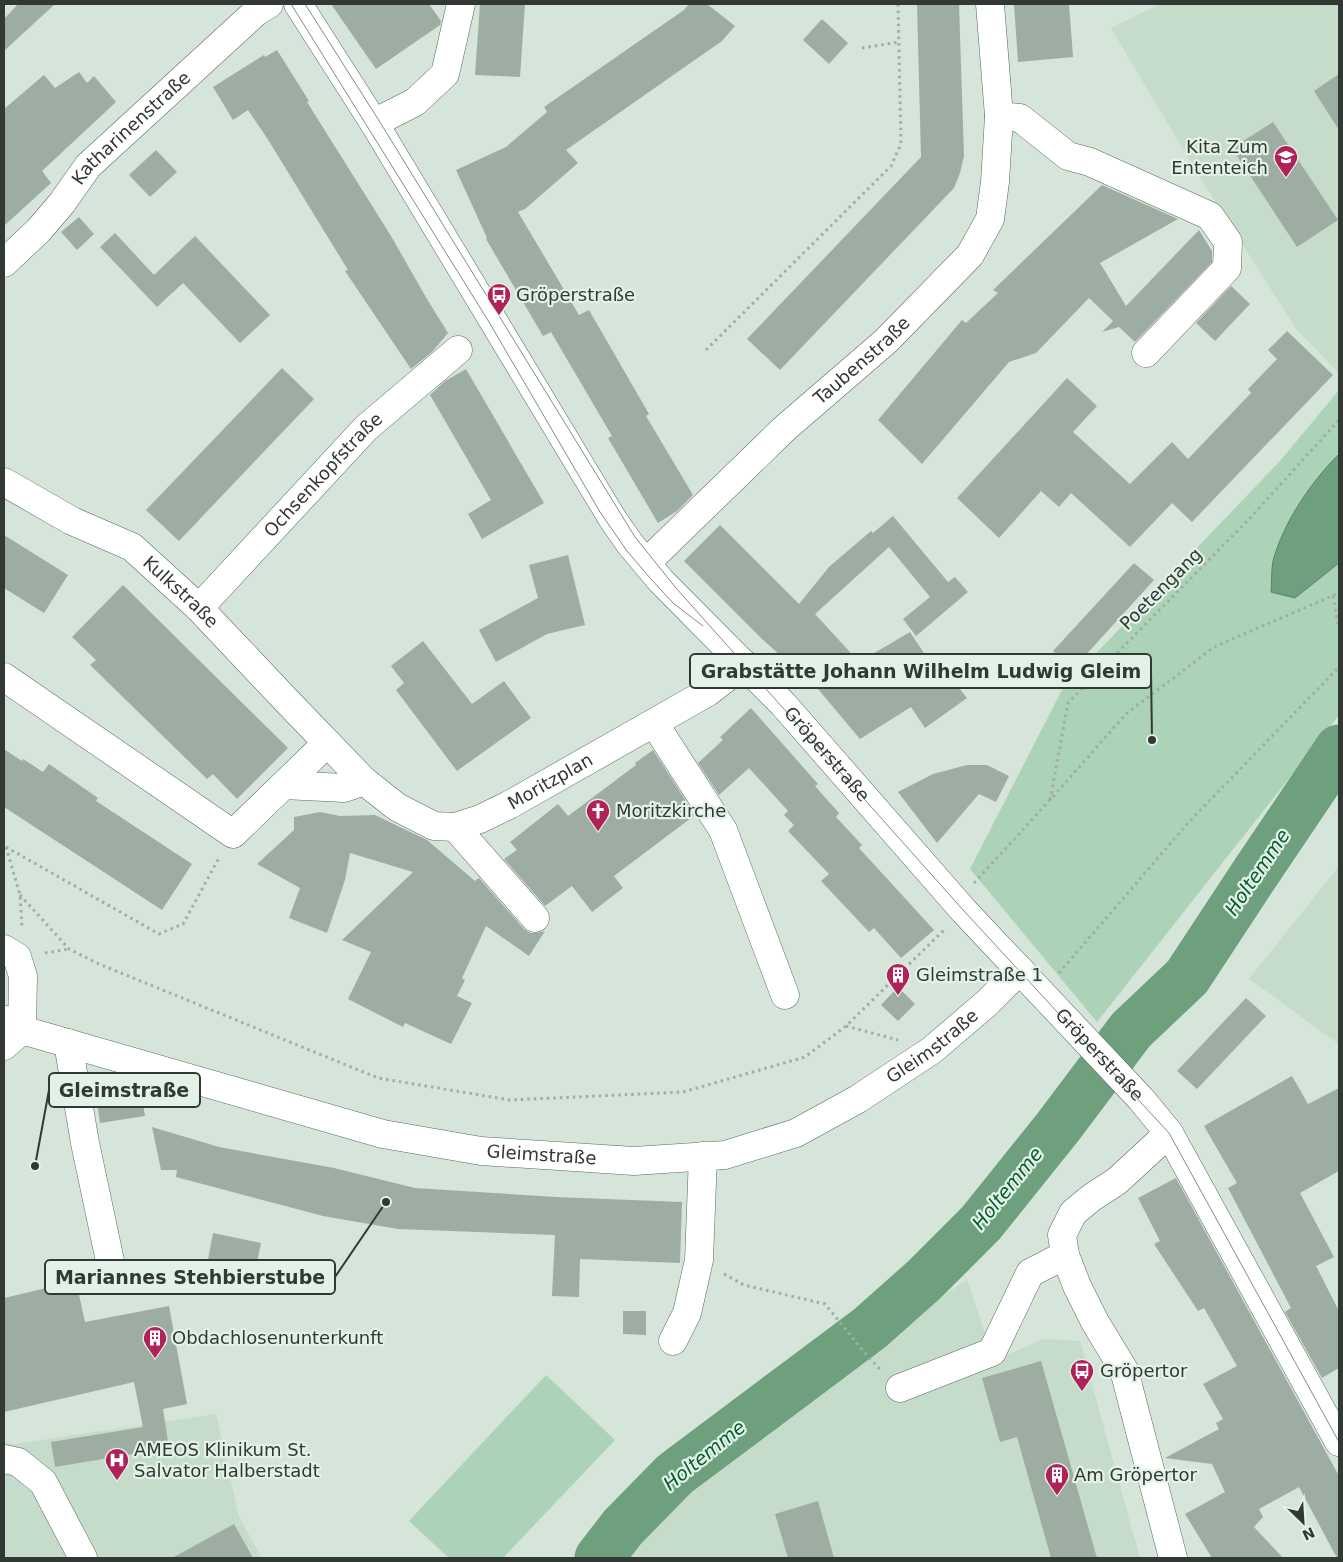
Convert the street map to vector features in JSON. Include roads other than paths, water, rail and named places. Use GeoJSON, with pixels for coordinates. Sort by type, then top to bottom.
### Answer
{"type":"FeatureCollection","features":[{"type":"Feature","properties":{"kind":"street","name":"Katharinenstraße"},"geometry":{"type":"LineString","coordinates":[[4,263],[39,230],[62,203],[88,166],[256,12],[269,4]]}},
{"type":"Feature","properties":{"kind":"street","name":"Gröperstraße"},"geometry":{"type":"LineString","coordinates":[[298,4],[374,122],[612,518],[660,581],[783,704],[964,911],[1141,1099],[1169,1133],[1339,1442]]}},
{"type":"Feature","properties":{"kind":"street"},"geometry":{"type":"LineString","coordinates":[[374,122],[415,102],[444,74],[460,4]]}},
{"type":"Feature","properties":{"kind":"street","name":"Taubenstraße"},"geometry":{"type":"LineString","coordinates":[[646,563],[784,429],[886,341],[970,255],[990,219],[995,182],[999,116],[990,4]]}},
{"type":"Feature","properties":{"kind":"street"},"geometry":{"type":"LineString","coordinates":[[999,116],[1020,118],[1068,156],[1090,162],[1210,216],[1228,242],[1227,268],[1146,353]]}},
{"type":"Feature","properties":{"kind":"street","name":"Ochsenkopfstraße"},"geometry":{"type":"LineString","coordinates":[[199,608],[366,428],[458,350]]}},
{"type":"Feature","properties":{"kind":"street","name":"Kulkstraße"},"geometry":{"type":"LineString","coordinates":[[4,482],[72,521],[132,548],[199,608],[364,781],[397,807],[434,826],[455,827]]}},
{"type":"Feature","properties":{"kind":"street","name":"Moritzplan"},"geometry":{"type":"LineString","coordinates":[[455,827],[509,805],[708,692],[744,664]]}},
{"type":"Feature","properties":{"kind":"street"},"geometry":{"type":"LineString","coordinates":[[4,677],[233,834],[327,743]]}},
{"type":"Feature","properties":{"kind":"street"},"geometry":{"type":"LineString","coordinates":[[654,723],[723,830],[785,995]]}},
{"type":"Feature","properties":{"kind":"street"},"geometry":{"type":"LineString","coordinates":[[284,785],[344,788],[364,781]]}},
{"type":"Feature","properties":{"kind":"street"},"geometry":{"type":"LineString","coordinates":[[455,827],[535,918]]}},
{"type":"Feature","properties":{"kind":"street"},"geometry":{"type":"LineString","coordinates":[[4,949],[17,957],[23,976],[10,1031]]}},
{"type":"Feature","properties":{"kind":"street","name":"Gleimstraße"},"geometry":{"type":"LineString","coordinates":[[10,1031],[68,1043],[383,1134],[480,1150],[634,1161],[725,1155],[796,1133],[858,1099],[932,1050],[987,1003],[1020,970]]}},
{"type":"Feature","properties":{"kind":"street"},"geometry":{"type":"LineString","coordinates":[[68,1043],[85,1143],[113,1275]]}},
{"type":"Feature","properties":{"kind":"street"},"geometry":{"type":"LineString","coordinates":[[1169,1133],[1118,1181],[1090,1198],[1073,1213],[1062,1235],[1065,1255],[1077,1286],[1095,1322],[1124,1370],[1173,1558]]}},
{"type":"Feature","properties":{"kind":"street"},"geometry":{"type":"LineString","coordinates":[[673,1341],[687,1313],[699,1260],[703,1156]]}},
{"type":"Feature","properties":{"kind":"street"},"geometry":{"type":"LineString","coordinates":[[900,1388],[992,1352],[1030,1274],[1065,1255]]}},
{"type":"Feature","properties":{"kind":"street"},"geometry":{"type":"LineString","coordinates":[[4,1459],[18,1462],[43,1482],[83,1558]]}},
{"type":"Feature","properties":{"kind":"waterway","name":"Holtemme"},"geometry":{"type":"LineString","coordinates":[[599,1558],[623,1527],[675,1474],[870,1328],[924,1280],[981,1223],[1058,1127],[1131,1030],[1187,977],[1339,749]]}},
{"type":"Feature","properties":{"kind":"tram line"},"geometry":{"type":"LineString","coordinates":[[291,4],[489,322],[600,512],[627,551],[650,578],[673,603],[703,626]]}},
{"type":"Feature","properties":{"kind":"tram line"},"geometry":{"type":"LineString","coordinates":[[305,4],[378,119],[635,537],[676,588],[964,911],[1169,1133],[1339,1442]]}},
{"type":"Feature","properties":{"kind":"place","name":"Kita Zum Ententeich"},"geometry":{"type":"Point","coordinates":[1286,178]}},
{"type":"Feature","properties":{"kind":"place","name":"Gröperstraße"},"geometry":{"type":"Point","coordinates":[499,316]}},
{"type":"Feature","properties":{"kind":"place","name":"Grabstätte Johann Wilhelm Ludwig Gleim"},"geometry":{"type":"Point","coordinates":[1152,740]}},
{"type":"Feature","properties":{"kind":"place","name":"Moritzkirche"},"geometry":{"type":"Point","coordinates":[598,832]}},
{"type":"Feature","properties":{"kind":"place","name":"Gleimstraße 1"},"geometry":{"type":"Point","coordinates":[898,996]}},
{"type":"Feature","properties":{"kind":"place","name":"Gleimstraße"},"geometry":{"type":"Point","coordinates":[35,1166]}},
{"type":"Feature","properties":{"kind":"place","name":"Mariannes Stehbierstube"},"geometry":{"type":"Point","coordinates":[386,1202]}},
{"type":"Feature","properties":{"kind":"place","name":"Obdachlosenunterkunft"},"geometry":{"type":"Point","coordinates":[155,1359]}},
{"type":"Feature","properties":{"kind":"place","name":"Gröpertor"},"geometry":{"type":"Point","coordinates":[1082,1392]}},
{"type":"Feature","properties":{"kind":"place","name":"AMEOS Klinikum St. Salvator Halberstadt"},"geometry":{"type":"Point","coordinates":[117,1481]}},
{"type":"Feature","properties":{"kind":"place","name":"Am Gröpertor"},"geometry":{"type":"Point","coordinates":[1057,1496]}}]}
